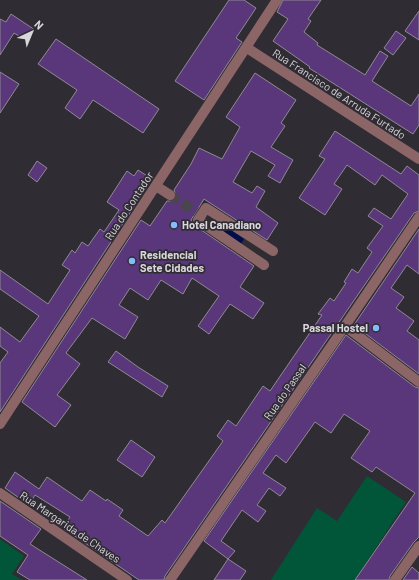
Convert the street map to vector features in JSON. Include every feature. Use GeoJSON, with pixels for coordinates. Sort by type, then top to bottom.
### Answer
{"type":"FeatureCollection","features":[{"type":"Feature","properties":{"kind":"street","name":"Rua do Contador"},"geometry":{"type":"LineString","coordinates":[[0,424],[277,0]]}},
{"type":"Feature","properties":{"kind":"street","name":"Rua Francisco de Arruda Furtado"},"geometry":{"type":"LineString","coordinates":[[247,48],[419,159]]}},
{"type":"Feature","properties":{"kind":"street"},"geometry":{"type":"LineString","coordinates":[[156,186],[170,195]]}},
{"type":"Feature","properties":{"kind":"street"},"geometry":{"type":"LineString","coordinates":[[264,265],[198,220],[198,214],[206,208],[273,251]]}},
{"type":"Feature","properties":{"kind":"street","name":"Rua do Passal"},"geometry":{"type":"LineString","coordinates":[[170,580],[419,217]]}},
{"type":"Feature","properties":{"kind":"street"},"geometry":{"type":"LineString","coordinates":[[345,326],[419,382]]}},
{"type":"Feature","properties":{"kind":"street","name":"Rua Margarida de Chaves"},"geometry":{"type":"LineString","coordinates":[[0,493],[126,580]]}},
{"type":"Feature","properties":{"kind":"street"},"geometry":{"type":"LineString","coordinates":[[395,580],[419,546]]}},
{"type":"Feature","properties":{"kind":"green space"},"geometry":{"type":"Polygon","coordinates":[[[367,476],[406,502],[355,580],[271,580],[317,508],[337,521],[367,476]]]}},
{"type":"Feature","properties":{"kind":"green space"},"geometry":{"type":"Polygon","coordinates":[[[0,539],[24,556],[12,574],[22,580],[0,580],[0,539]]]}},
{"type":"Feature","properties":{"kind":"shaded area"},"geometry":{"type":"Polygon","coordinates":[[[227,227],[244,239],[241,244],[224,232],[227,227]]]}},
{"type":"Feature","properties":{"kind":"building"},"geometry":{"type":"Polygon","coordinates":[[[229,0],[244,0],[256,8],[236,38],[242,42],[204,100],[175,81],[229,0]]]}},
{"type":"Feature","properties":{"kind":"building"},"geometry":{"type":"Polygon","coordinates":[[[283,0],[321,0],[308,19],[311,21],[304,32],[318,43],[317,45],[365,75],[380,51],[388,56],[372,81],[411,106],[419,94],[419,125],[413,134],[309,68],[310,67],[273,41],[288,19],[277,12],[283,0]]]}},
{"type":"Feature","properties":{"kind":"building"},"geometry":{"type":"Polygon","coordinates":[[[419,11],[419,40],[405,31],[419,11]]]}},
{"type":"Feature","properties":{"kind":"building"},"geometry":{"type":"Polygon","coordinates":[[[11,14],[35,30],[27,41],[14,33],[0,55],[0,19],[6,22],[11,14]]]}},
{"type":"Feature","properties":{"kind":"building"},"geometry":{"type":"Polygon","coordinates":[[[396,31],[406,38],[393,55],[384,48],[396,31]]]}},
{"type":"Feature","properties":{"kind":"building"},"geometry":{"type":"Polygon","coordinates":[[[56,39],[159,109],[143,133],[93,100],[80,119],[65,108],[77,90],[38,64],[56,39]]]}},
{"type":"Feature","properties":{"kind":"building"},"geometry":{"type":"Polygon","coordinates":[[[0,72],[19,84],[0,113],[0,72]]]}},
{"type":"Feature","properties":{"kind":"building"},"geometry":{"type":"Polygon","coordinates":[[[255,73],[296,100],[281,123],[285,126],[271,147],[293,160],[280,183],[268,176],[275,165],[251,151],[233,182],[252,193],[257,186],[265,191],[256,207],[278,223],[267,240],[204,199],[191,220],[194,225],[254,266],[240,287],[264,303],[253,319],[230,304],[209,334],[198,326],[219,296],[192,278],[183,294],[161,280],[148,300],[130,288],[119,305],[138,317],[125,339],[92,318],[66,353],[80,364],[57,395],[71,405],[55,427],[22,402],[141,220],[150,226],[167,201],[175,199],[176,195],[174,190],[191,164],[199,148],[222,159],[240,127],[226,117],[255,73]]]}},
{"type":"Feature","properties":{"kind":"building"},"geometry":{"type":"Polygon","coordinates":[[[335,131],[401,174],[407,166],[419,175],[419,211],[414,213],[165,576],[164,580],[139,580],[63,528],[70,517],[35,495],[29,505],[5,488],[15,472],[39,489],[47,477],[82,501],[90,490],[106,501],[107,499],[123,510],[119,516],[148,536],[162,520],[165,523],[223,441],[217,436],[228,420],[236,426],[263,386],[270,391],[322,315],[318,314],[330,298],[334,301],[346,283],[344,282],[352,269],[358,273],[372,252],[367,248],[383,226],[368,216],[374,208],[391,219],[408,194],[382,175],[375,185],[347,165],[334,184],[342,189],[325,215],[299,198],[325,159],[319,156],[335,131]]]}},
{"type":"Feature","properties":{"kind":"building"},"geometry":{"type":"Polygon","coordinates":[[[37,161],[47,168],[37,182],[28,175],[37,161]]]}},
{"type":"Feature","properties":{"kind":"building"},"geometry":{"type":"Polygon","coordinates":[[[138,170],[152,179],[0,412],[0,363],[8,352],[0,346],[0,327],[20,342],[39,316],[0,289],[0,270],[48,304],[70,270],[62,265],[72,250],[75,253],[82,242],[88,246],[100,229],[104,232],[119,210],[107,202],[127,171],[134,176],[138,170]]]}},
{"type":"Feature","properties":{"kind":"building"},"geometry":{"type":"Polygon","coordinates":[[[419,229],[419,274],[407,265],[391,288],[404,297],[396,308],[414,321],[407,331],[419,340],[419,374],[354,325],[419,229]]]}},
{"type":"Feature","properties":{"kind":"building"},"geometry":{"type":"Polygon","coordinates":[[[346,335],[415,387],[419,388],[419,537],[390,576],[389,580],[355,580],[415,493],[376,467],[372,472],[351,458],[370,431],[344,414],[331,433],[315,422],[286,463],[276,455],[263,473],[286,488],[280,496],[269,488],[257,505],[266,511],[258,522],[242,510],[221,541],[235,551],[228,559],[204,541],[346,335]]]}},
{"type":"Feature","properties":{"kind":"building"},"geometry":{"type":"Polygon","coordinates":[[[116,351],[168,386],[162,397],[108,362],[116,351]]]}},
{"type":"Feature","properties":{"kind":"building"},"geometry":{"type":"Polygon","coordinates":[[[131,440],[155,457],[142,477],[117,460],[131,440]]]}},
{"type":"Feature","properties":{"kind":"building"},"geometry":{"type":"Polygon","coordinates":[[[0,501],[41,529],[30,544],[87,580],[30,580],[17,572],[28,555],[0,536],[0,501]]]}},
{"type":"Feature","properties":{"kind":"building"},"geometry":{"type":"Polygon","coordinates":[[[228,559],[246,571],[240,580],[214,580],[228,559]]]}},
{"type":"Feature","properties":{"kind":"building"},"geometry":{"type":"Polygon","coordinates":[[[412,567],[419,573],[419,580],[403,580],[412,567]]]}},
{"type":"Feature","properties":{"kind":"tunnel"},"geometry":{"type":"LineString","coordinates":[[170,195],[196,212]]}},
{"type":"Feature","properties":{"kind":"place","name":"Hotel Canadiano"},"geometry":{"type":"Point","coordinates":[174,225]}},
{"type":"Feature","properties":{"kind":"place","name":"Residencial Sete Cidades"},"geometry":{"type":"Point","coordinates":[132,261]}},
{"type":"Feature","properties":{"kind":"place","name":"Passal Hostel"},"geometry":{"type":"Point","coordinates":[376,328]}}]}
